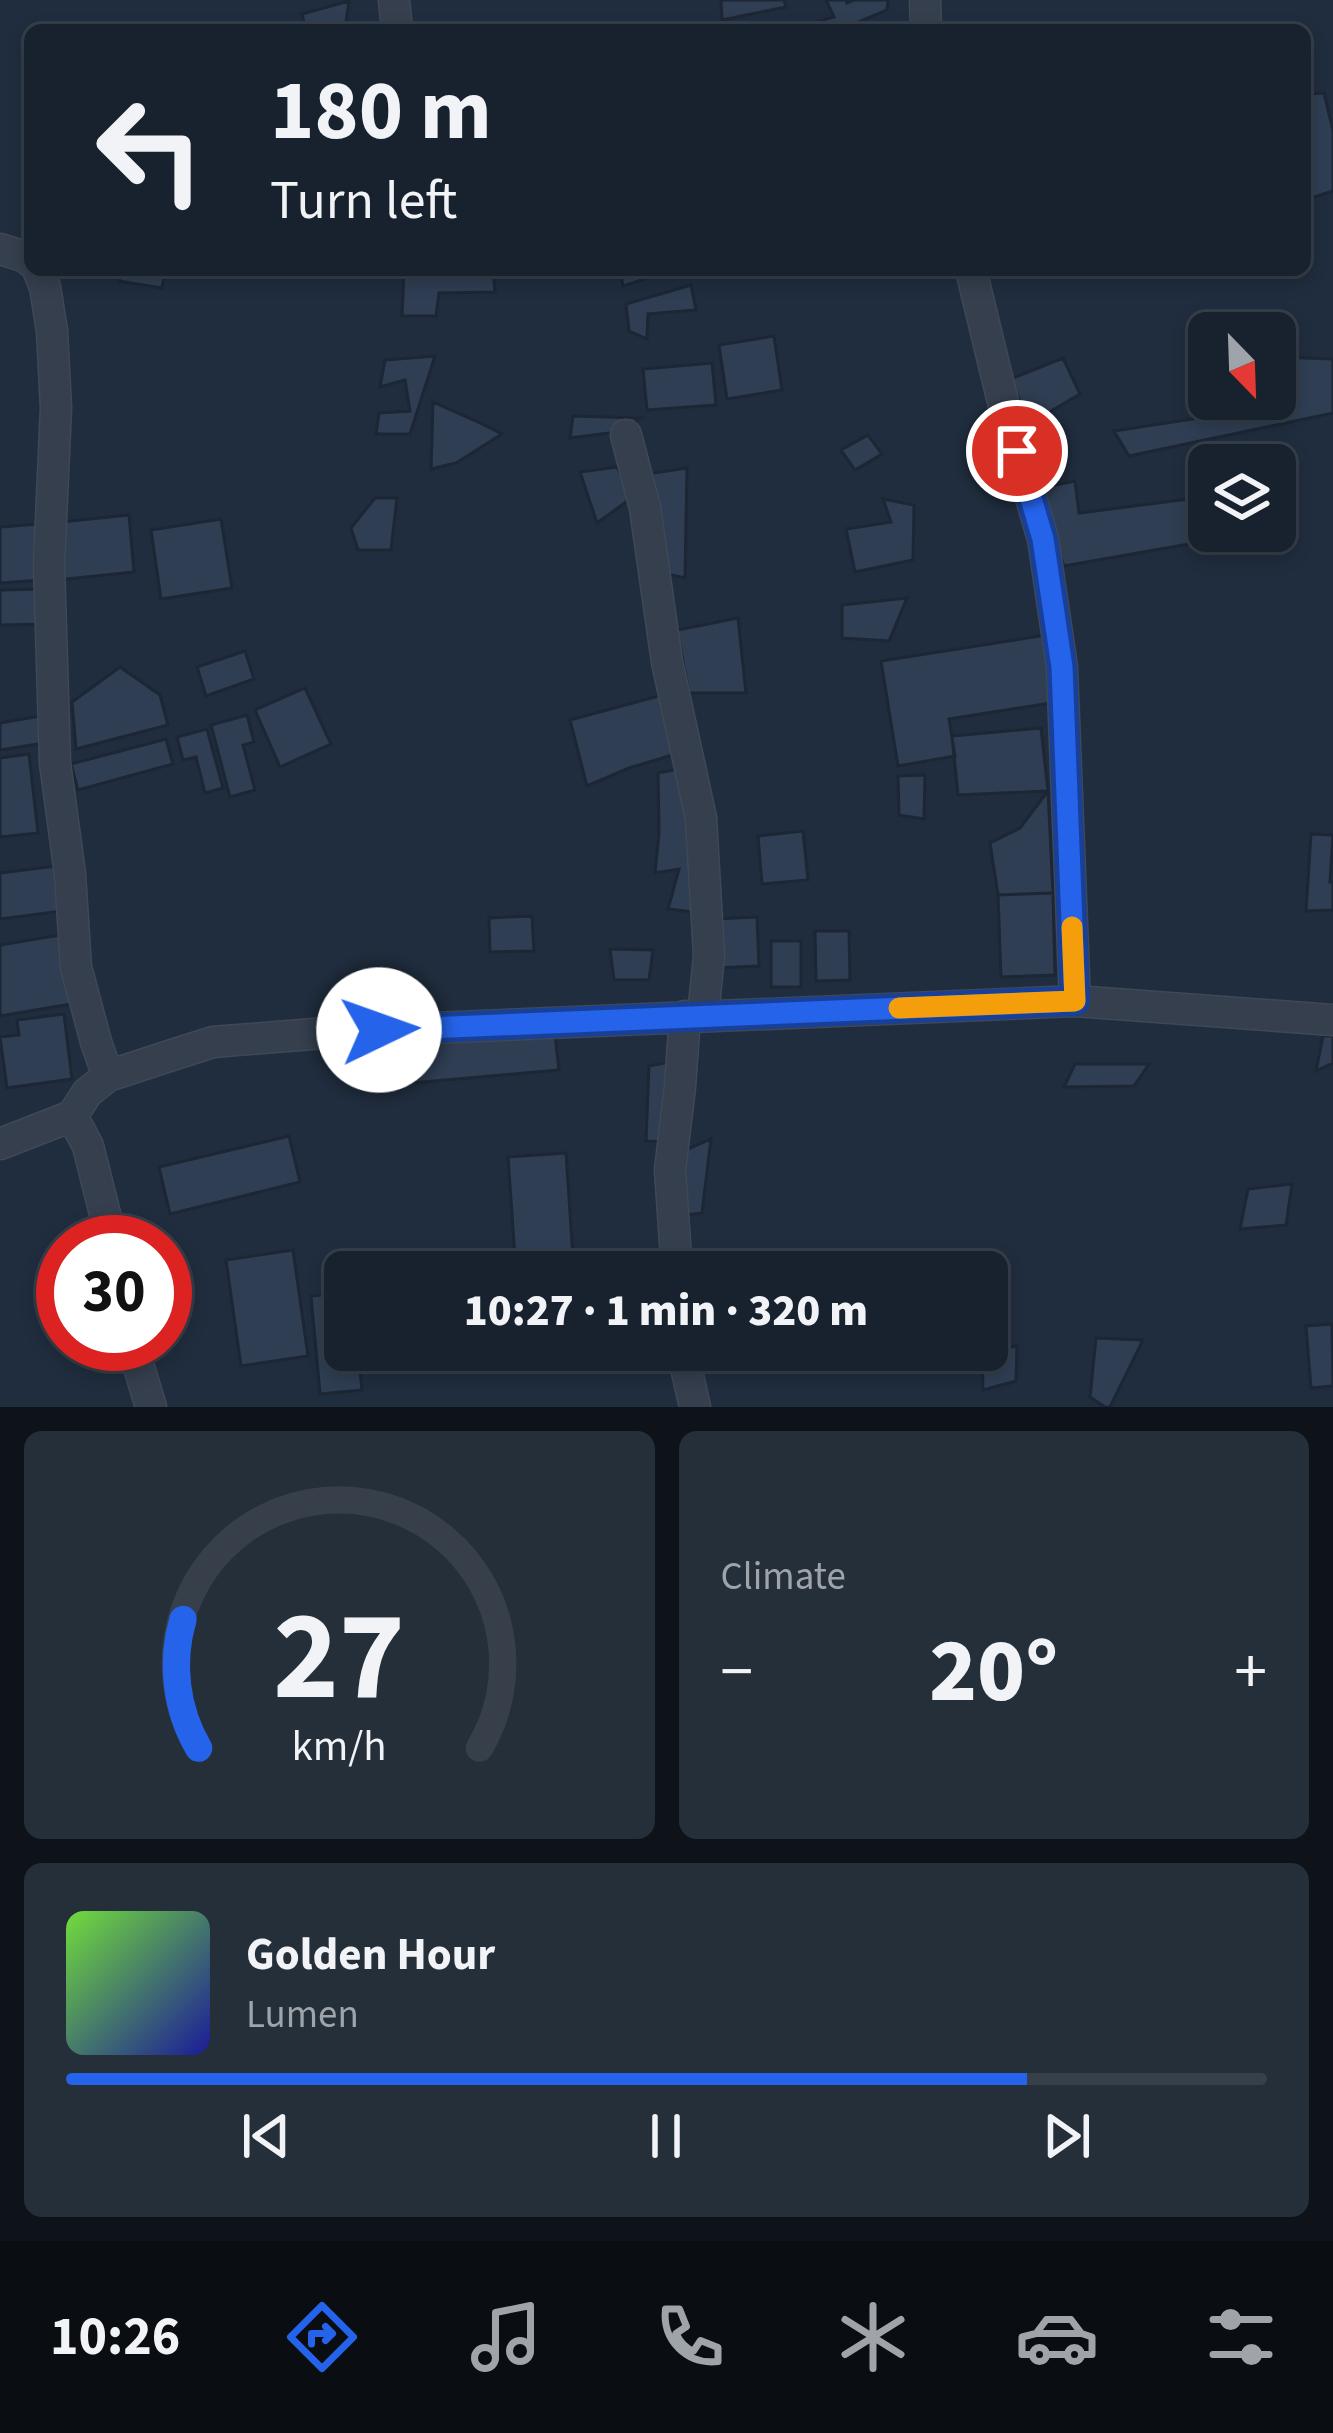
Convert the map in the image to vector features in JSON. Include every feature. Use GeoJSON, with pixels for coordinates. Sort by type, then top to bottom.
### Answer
{"type":"FeatureCollection","features":[{"type":"Feature","properties":{"kind":"street"},"geometry":{"type":"LineString","coordinates":[[40,276],[52,331],[56,408],[49,565],[55,763],[76,967],[108,1076]]}},
{"type":"Feature","properties":{"kind":"street"},"geometry":{"type":"LineString","coordinates":[[972,276],[1043,539],[1059,645],[1075,1001]]}},
{"type":"Feature","properties":{"kind":"street"},"geometry":{"type":"LineString","coordinates":[[626,435],[645,508],[667,662],[700,818],[709,956],[680,1087],[670,1170],[676,1251]]}},
{"type":"Feature","properties":{"kind":"street"},"geometry":{"type":"LineString","coordinates":[[0,1144],[72,1116],[87,1093],[108,1076],[213,1042],[338,1032],[1075,1001],[1333,1020]]}},
{"type":"Feature","properties":{"kind":"street"},"geometry":{"type":"LineString","coordinates":[[72,1116],[88,1146],[105,1215]]}},
{"type":"Feature","properties":{"kind":"street"},"geometry":{"type":"LineString","coordinates":[[141,1371],[151,1407]]}},
{"type":"Feature","properties":{"kind":"street"},"geometry":{"type":"LineString","coordinates":[[687,1371],[695,1407]]}},
{"type":"Feature","properties":{"kind":"building"},"geometry":{"type":"Polygon","coordinates":[[[721,0],[784,0],[786,7],[722,20],[721,0]]]}},
{"type":"Feature","properties":{"kind":"building"},"geometry":{"type":"Polygon","coordinates":[[[826,0],[888,0],[887,10],[854,24],[807,24],[834,17],[826,0]]]}},
{"type":"Feature","properties":{"kind":"building"},"geometry":{"type":"Polygon","coordinates":[[[349,1],[346,24],[304,24],[302,14],[349,1]]]}},
{"type":"Feature","properties":{"kind":"building"},"geometry":{"type":"Polygon","coordinates":[[[1324,93],[1333,131],[1333,191],[1311,198],[1311,94],[1324,93]]]}},
{"type":"Feature","properties":{"kind":"building"},"geometry":{"type":"Polygon","coordinates":[[[120,276],[164,276],[162,288],[119,281],[120,276]]]}},
{"type":"Feature","properties":{"kind":"building"},"geometry":{"type":"Polygon","coordinates":[[[404,276],[494,276],[495,292],[439,293],[436,316],[402,316],[404,276]]]}},
{"type":"Feature","properties":{"kind":"building"},"geometry":{"type":"Polygon","coordinates":[[[621,276],[654,276],[623,286],[621,276]]]}},
{"type":"Feature","properties":{"kind":"building"},"geometry":{"type":"Polygon","coordinates":[[[691,285],[696,310],[648,314],[647,339],[629,331],[626,304],[691,285]]]}},
{"type":"Feature","properties":{"kind":"building"},"geometry":{"type":"Polygon","coordinates":[[[774,336],[782,390],[727,399],[719,345],[774,336]]]}},
{"type":"Feature","properties":{"kind":"building"},"geometry":{"type":"Polygon","coordinates":[[[435,356],[410,434],[376,434],[379,413],[410,411],[405,380],[380,387],[385,360],[435,356]]]}},
{"type":"Feature","properties":{"kind":"building"},"geometry":{"type":"Polygon","coordinates":[[[1063,358],[1080,394],[1029,424],[1011,379],[1063,358]]]}},
{"type":"Feature","properties":{"kind":"building"},"geometry":{"type":"Polygon","coordinates":[[[1296,358],[1333,359],[1333,413],[1129,456],[1114,431],[1188,420],[1296,420],[1296,358]]]}},
{"type":"Feature","properties":{"kind":"building"},"geometry":{"type":"Polygon","coordinates":[[[712,363],[716,405],[647,410],[643,369],[712,363]]]}},
{"type":"Feature","properties":{"kind":"building"},"geometry":{"type":"Polygon","coordinates":[[[433,402],[502,434],[456,463],[431,469],[433,402]]]}},
{"type":"Feature","properties":{"kind":"building"},"geometry":{"type":"Polygon","coordinates":[[[573,416],[641,418],[617,432],[570,438],[573,416]]]}},
{"type":"Feature","properties":{"kind":"building"},"geometry":{"type":"Polygon","coordinates":[[[868,435],[882,454],[855,470],[841,450],[868,435]]]}},
{"type":"Feature","properties":{"kind":"building"},"geometry":{"type":"Polygon","coordinates":[[[617,467],[633,497],[597,523],[580,472],[617,467]]]}},
{"type":"Feature","properties":{"kind":"building"},"geometry":{"type":"Polygon","coordinates":[[[687,468],[685,578],[658,572],[640,475],[687,468]]]}},
{"type":"Feature","properties":{"kind":"building"},"geometry":{"type":"Polygon","coordinates":[[[1075,481],[1079,513],[1188,499],[1188,544],[1064,566],[1035,489],[1075,481]]]}},
{"type":"Feature","properties":{"kind":"building"},"geometry":{"type":"Polygon","coordinates":[[[375,498],[397,498],[391,550],[358,550],[351,528],[375,498]]]}},
{"type":"Feature","properties":{"kind":"building"},"geometry":{"type":"Polygon","coordinates":[[[883,499],[914,505],[913,560],[855,572],[846,529],[891,522],[883,499]]]}},
{"type":"Feature","properties":{"kind":"building"},"geometry":{"type":"Polygon","coordinates":[[[129,515],[134,572],[57,580],[51,523],[129,515]]]}},
{"type":"Feature","properties":{"kind":"building"},"geometry":{"type":"Polygon","coordinates":[[[221,519],[232,588],[161,599],[151,530],[221,519]]]}},
{"type":"Feature","properties":{"kind":"building"},"geometry":{"type":"Polygon","coordinates":[[[38,524],[42,580],[0,583],[0,527],[38,524]]]}},
{"type":"Feature","properties":{"kind":"building"},"geometry":{"type":"Polygon","coordinates":[[[45,589],[46,624],[0,625],[0,590],[45,589]]]}},
{"type":"Feature","properties":{"kind":"building"},"geometry":{"type":"Polygon","coordinates":[[[907,598],[889,641],[842,638],[842,605],[907,598]]]}},
{"type":"Feature","properties":{"kind":"building"},"geometry":{"type":"Polygon","coordinates":[[[738,618],[746,693],[689,693],[677,630],[738,618]]]}},
{"type":"Feature","properties":{"kind":"building"},"geometry":{"type":"Polygon","coordinates":[[[1046,635],[1057,702],[949,719],[955,756],[898,766],[881,661],[1046,635]]]}},
{"type":"Feature","properties":{"kind":"building"},"geometry":{"type":"Polygon","coordinates":[[[245,651],[254,679],[206,696],[197,667],[245,651]]]}},
{"type":"Feature","properties":{"kind":"building"},"geometry":{"type":"Polygon","coordinates":[[[120,667],[160,695],[168,725],[76,749],[72,702],[120,667]]]}},
{"type":"Feature","properties":{"kind":"building"},"geometry":{"type":"Polygon","coordinates":[[[305,688],[331,744],[280,767],[255,710],[305,688]]]}},
{"type":"Feature","properties":{"kind":"building"},"geometry":{"type":"Polygon","coordinates":[[[662,695],[679,753],[587,786],[570,720],[662,695]]]}},
{"type":"Feature","properties":{"kind":"building"},"geometry":{"type":"Polygon","coordinates":[[[46,715],[50,742],[0,750],[0,723],[46,715]]]}},
{"type":"Feature","properties":{"kind":"building"},"geometry":{"type":"Polygon","coordinates":[[[247,715],[254,742],[243,745],[255,790],[230,797],[211,725],[247,715]]]}},
{"type":"Feature","properties":{"kind":"building"},"geometry":{"type":"Polygon","coordinates":[[[1041,728],[1048,791],[958,795],[952,736],[1041,728]]]}},
{"type":"Feature","properties":{"kind":"building"},"geometry":{"type":"Polygon","coordinates":[[[207,729],[223,788],[205,793],[196,757],[183,760],[177,737],[207,729]]]}},
{"type":"Feature","properties":{"kind":"building"},"geometry":{"type":"Polygon","coordinates":[[[166,739],[173,764],[78,790],[71,764],[166,739]]]}},
{"type":"Feature","properties":{"kind":"building"},"geometry":{"type":"Polygon","coordinates":[[[29,754],[38,833],[0,837],[0,758],[29,754]]]}},
{"type":"Feature","properties":{"kind":"building"},"geometry":{"type":"Polygon","coordinates":[[[688,767],[701,913],[668,909],[679,869],[655,873],[658,773],[688,767]]]}},
{"type":"Feature","properties":{"kind":"building"},"geometry":{"type":"Polygon","coordinates":[[[925,775],[924,819],[899,815],[898,776],[925,775]]]}},
{"type":"Feature","properties":{"kind":"building"},"geometry":{"type":"Polygon","coordinates":[[[1048,791],[1053,893],[998,895],[990,843],[1020,828],[1048,791]]]}},
{"type":"Feature","properties":{"kind":"building"},"geometry":{"type":"Polygon","coordinates":[[[803,831],[808,880],[762,884],[758,836],[803,831]]]}},
{"type":"Feature","properties":{"kind":"building"},"geometry":{"type":"Polygon","coordinates":[[[1311,834],[1333,835],[1333,910],[1306,911],[1311,834]]]}},
{"type":"Feature","properties":{"kind":"building"},"geometry":{"type":"Polygon","coordinates":[[[64,865],[70,910],[0,919],[0,873],[64,865]]]}},
{"type":"Feature","properties":{"kind":"building"},"geometry":{"type":"Polygon","coordinates":[[[1053,893],[1055,975],[1001,977],[998,895],[1053,893]]]}},
{"type":"Feature","properties":{"kind":"building"},"geometry":{"type":"Polygon","coordinates":[[[532,916],[534,951],[490,952],[489,918],[532,916]]]}},
{"type":"Feature","properties":{"kind":"building"},"geometry":{"type":"Polygon","coordinates":[[[757,917],[759,966],[717,968],[715,919],[757,917]]]}},
{"type":"Feature","properties":{"kind":"building"},"geometry":{"type":"Polygon","coordinates":[[[815,931],[849,931],[850,980],[816,981],[815,931]]]}},
{"type":"Feature","properties":{"kind":"building"},"geometry":{"type":"Polygon","coordinates":[[[60,935],[71,1004],[0,1016],[0,945],[60,935]]]}},
{"type":"Feature","properties":{"kind":"building"},"geometry":{"type":"Polygon","coordinates":[[[771,941],[801,941],[801,987],[771,987],[771,941]]]}},
{"type":"Feature","properties":{"kind":"building"},"geometry":{"type":"Polygon","coordinates":[[[610,949],[653,950],[649,980],[614,980],[610,949]]]}},
{"type":"Feature","properties":{"kind":"building"},"geometry":{"type":"Polygon","coordinates":[[[64,1014],[72,1079],[7,1088],[0,1037],[19,1035],[17,1020],[64,1014]]]}},
{"type":"Feature","properties":{"kind":"building"},"geometry":{"type":"Polygon","coordinates":[[[554,1026],[559,1070],[367,1087],[363,1042],[554,1026]]]}},
{"type":"Feature","properties":{"kind":"building"},"geometry":{"type":"Polygon","coordinates":[[[1323,1036],[1333,1036],[1333,1063],[1316,1071],[1323,1036]]]}},
{"type":"Feature","properties":{"kind":"building"},"geometry":{"type":"Polygon","coordinates":[[[674,1061],[669,1142],[646,1141],[649,1066],[674,1061]]]}},
{"type":"Feature","properties":{"kind":"building"},"geometry":{"type":"Polygon","coordinates":[[[1075,1064],[1149,1064],[1134,1086],[1064,1087],[1075,1064]]]}},
{"type":"Feature","properties":{"kind":"building"},"geometry":{"type":"Polygon","coordinates":[[[289,1136],[300,1182],[170,1214],[159,1167],[289,1136]]]}},
{"type":"Feature","properties":{"kind":"building"},"geometry":{"type":"Polygon","coordinates":[[[711,1139],[702,1213],[685,1215],[679,1153],[711,1139]]]}},
{"type":"Feature","properties":{"kind":"building"},"geometry":{"type":"Polygon","coordinates":[[[566,1153],[573,1251],[515,1251],[508,1157],[566,1153]]]}},
{"type":"Feature","properties":{"kind":"building"},"geometry":{"type":"Polygon","coordinates":[[[1292,1184],[1286,1225],[1240,1229],[1248,1189],[1292,1184]]]}},
{"type":"Feature","properties":{"kind":"building"},"geometry":{"type":"Polygon","coordinates":[[[293,1250],[308,1356],[241,1366],[226,1260],[293,1250]]]}},
{"type":"Feature","properties":{"kind":"building"},"geometry":{"type":"Polygon","coordinates":[[[324,1295],[324,1371],[360,1371],[362,1390],[320,1394],[311,1296],[324,1295]]]}},
{"type":"Feature","properties":{"kind":"building"},"geometry":{"type":"Polygon","coordinates":[[[1332,1324],[1333,1386],[1311,1388],[1306,1326],[1332,1324]]]}},
{"type":"Feature","properties":{"kind":"building"},"geometry":{"type":"Polygon","coordinates":[[[1096,1338],[1143,1340],[1110,1407],[1090,1397],[1096,1338]]]}},
{"type":"Feature","properties":{"kind":"building"},"geometry":{"type":"Polygon","coordinates":[[[1017,1346],[1016,1381],[983,1390],[982,1371],[1008,1371],[1008,1348],[1017,1346]]]}},
{"type":"Feature","properties":{"kind":"slow traffic"},"geometry":{"type":"LineString","coordinates":[[899,1008],[1075,1001],[1072,927]]}},
{"type":"Feature","properties":{"kind":"route"},"geometry":{"type":"LineString","coordinates":[[379,1030],[1075,1001],[1062,667],[1043,539],[1017,451]]}}]}
